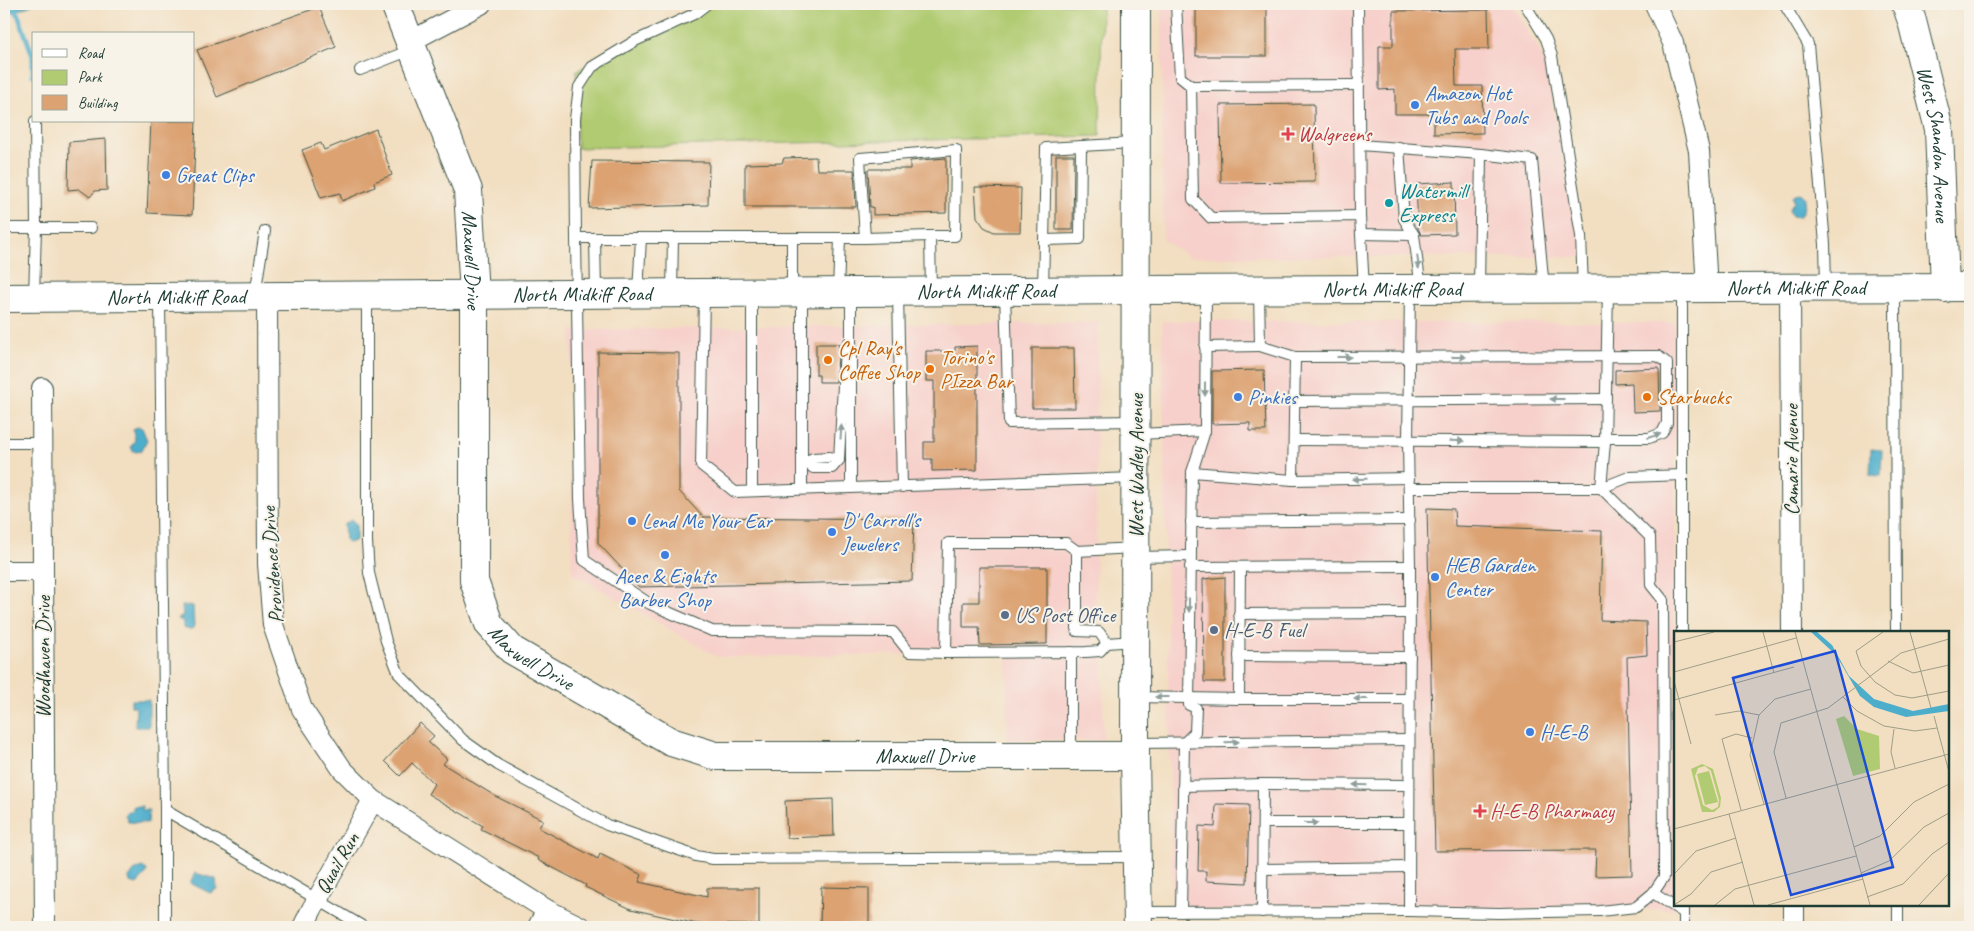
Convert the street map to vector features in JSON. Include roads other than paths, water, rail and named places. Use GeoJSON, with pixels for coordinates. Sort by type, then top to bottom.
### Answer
{"type":"FeatureCollection","features":[{"type":"Feature","properties":{"kind":"main road","name":"Maxwell Drive"},"geometry":{"type":"LineString","coordinates":[[395,4],[468,190],[474,296],[474,581],[489,624],[512,650],[671,742],[716,756],[1071,756],[1135,750]]}},
{"type":"Feature","properties":{"kind":"main road","name":"West Wadley Avenue"},"geometry":{"type":"LineString","coordinates":[[1136,4],[1135,750],[1138,920]]}},
{"type":"Feature","properties":{"kind":"main road","name":"West Shandon Avenue"},"geometry":{"type":"LineString","coordinates":[[1906,4],[1939,129],[1958,288]]}},
{"type":"Feature","properties":{"kind":"main road","name":"North Midkiff Road"},"geometry":{"type":"LineString","coordinates":[[4,298],[1136,290],[1958,288]]}},
{"type":"Feature","properties":{"kind":"street"},"geometry":{"type":"LineString","coordinates":[[412,45],[481,4]]}},
{"type":"Feature","properties":{"kind":"street"},"geometry":{"type":"LineString","coordinates":[[1655,4],[1673,43],[1699,151],[1695,289]]}},
{"type":"Feature","properties":{"kind":"street","name":"Camarie Avenue"},"geometry":{"type":"LineString","coordinates":[[1790,288],[1792,631]]}},
{"type":"Feature","properties":{"kind":"street","name":"Providence Drive"},"geometry":{"type":"LineString","coordinates":[[261,296],[268,564],[273,625],[302,709],[342,769],[373,800],[543,919],[581,927]]}},
{"type":"Feature","properties":{"kind":"street","name":"Woodhaven Drive"},"geometry":{"type":"LineString","coordinates":[[42,388],[45,927]]}},
{"type":"Feature","properties":{"kind":"street"},"geometry":{"type":"LineString","coordinates":[[4,571],[42,571]]}},
{"type":"Feature","properties":{"kind":"street","name":"Quail Run"},"geometry":{"type":"LineString","coordinates":[[303,927],[373,800]]}},
{"type":"Feature","properties":{"kind":"street"},"geometry":{"type":"LineString","coordinates":[[1794,906],[1794,927]]}},
{"type":"Feature","properties":{"kind":"lane"},"geometry":{"type":"LineString","coordinates":[[586,295],[576,238],[574,119],[579,87],[592,67],[635,41],[694,14],[707,4]]}},
{"type":"Feature","properties":{"kind":"lane"},"geometry":{"type":"LineString","coordinates":[[1176,4],[1180,77],[1191,86],[1359,85]]}},
{"type":"Feature","properties":{"kind":"lane"},"geometry":{"type":"LineString","coordinates":[[1358,4],[1360,216],[1364,290]]}},
{"type":"Feature","properties":{"kind":"lane"},"geometry":{"type":"LineString","coordinates":[[1138,920],[1181,912],[1409,911],[1499,913],[1600,911],[1636,907],[1653,893],[1664,877],[1663,600],[1651,585],[1650,537],[1601,488],[1605,440],[1607,356],[1596,289],[1581,236],[1552,56],[1546,39],[1525,4]]}},
{"type":"Feature","properties":{"kind":"lane"},"geometry":{"type":"LineString","coordinates":[[1784,4],[1808,44],[1825,244],[1826,288]]}},
{"type":"Feature","properties":{"kind":"lane"},"geometry":{"type":"LineString","coordinates":[[360,70],[412,45]]}},
{"type":"Feature","properties":{"kind":"lane"},"geometry":{"type":"LineString","coordinates":[[1191,86],[1193,199],[1212,218],[1360,216]]}},
{"type":"Feature","properties":{"kind":"lane"},"geometry":{"type":"LineString","coordinates":[[34,122],[36,228],[34,298]]}},
{"type":"Feature","properties":{"kind":"lane"},"geometry":{"type":"LineString","coordinates":[[1043,291],[1046,148],[1136,143]]}},
{"type":"Feature","properties":{"kind":"lane"},"geometry":{"type":"LineString","coordinates":[[1360,145],[1481,154],[1532,160],[1544,289]]}},
{"type":"Feature","properties":{"kind":"lane"},"geometry":{"type":"LineString","coordinates":[[1044,240],[1080,239],[1082,146]]}},
{"type":"Feature","properties":{"kind":"lane"},"geometry":{"type":"LineString","coordinates":[[1399,147],[1404,219],[1414,235],[1416,290],[1410,357],[1408,441],[1410,520],[1409,911]]}},
{"type":"Feature","properties":{"kind":"lane"},"geometry":{"type":"LineString","coordinates":[[576,238],[864,238],[955,236],[956,150],[860,158],[864,238]]}},
{"type":"Feature","properties":{"kind":"lane"},"geometry":{"type":"LineString","coordinates":[[1479,289],[1481,154]]}},
{"type":"Feature","properties":{"kind":"lane"},"geometry":{"type":"LineString","coordinates":[[4,228],[91,228]]}},
{"type":"Feature","properties":{"kind":"lane"},"geometry":{"type":"LineString","coordinates":[[261,296],[264,231]]}},
{"type":"Feature","properties":{"kind":"lane"},"geometry":{"type":"LineString","coordinates":[[1361,234],[1414,235]]}},
{"type":"Feature","properties":{"kind":"lane"},"geometry":{"type":"LineString","coordinates":[[930,236],[931,292]]}},
{"type":"Feature","properties":{"kind":"lane"},"geometry":{"type":"LineString","coordinates":[[595,238],[586,295],[580,499],[584,560],[650,604],[712,630],[893,632],[909,652],[946,653],[1100,651],[1107,643],[1135,641]]}},
{"type":"Feature","properties":{"kind":"lane"},"geometry":{"type":"LineString","coordinates":[[638,294],[641,238]]}},
{"type":"Feature","properties":{"kind":"lane"},"geometry":{"type":"LineString","coordinates":[[672,294],[673,238]]}},
{"type":"Feature","properties":{"kind":"lane"},"geometry":{"type":"LineString","coordinates":[[792,238],[797,293],[804,463],[802,489]]}},
{"type":"Feature","properties":{"kind":"lane"},"geometry":{"type":"LineString","coordinates":[[840,238],[851,340],[851,488]]}},
{"type":"Feature","properties":{"kind":"lane"},"geometry":{"type":"LineString","coordinates":[[1895,288],[1896,631]]}},
{"type":"Feature","properties":{"kind":"lane"},"geometry":{"type":"LineString","coordinates":[[1682,631],[1682,475],[1695,289]]}},
{"type":"Feature","properties":{"kind":"lane"},"geometry":{"type":"LineString","coordinates":[[1181,912],[1184,743],[1195,732],[1196,708],[1188,705],[1192,472],[1205,431],[1206,290]]}},
{"type":"Feature","properties":{"kind":"lane"},"geometry":{"type":"LineString","coordinates":[[1260,290],[1260,346]]}},
{"type":"Feature","properties":{"kind":"lane"},"geometry":{"type":"LineString","coordinates":[[1005,291],[1009,423],[1205,431]]}},
{"type":"Feature","properties":{"kind":"lane"},"geometry":{"type":"LineString","coordinates":[[752,293],[752,490]]}},
{"type":"Feature","properties":{"kind":"lane"},"geometry":{"type":"LineString","coordinates":[[898,293],[902,487]]}},
{"type":"Feature","properties":{"kind":"lane"},"geometry":{"type":"LineString","coordinates":[[704,294],[701,465],[735,492],[1136,478]]}},
{"type":"Feature","properties":{"kind":"lane"},"geometry":{"type":"LineString","coordinates":[[367,296],[367,542],[369,573],[386,641],[399,674],[463,740],[478,752],[607,825],[696,856],[713,859],[1137,857]]}},
{"type":"Feature","properties":{"kind":"lane"},"geometry":{"type":"LineString","coordinates":[[160,297],[165,927]]}},
{"type":"Feature","properties":{"kind":"lane"},"geometry":{"type":"LineString","coordinates":[[804,463],[813,458],[829,457],[839,460],[845,347],[851,340]]}},
{"type":"Feature","properties":{"kind":"lane"},"geometry":{"type":"LineString","coordinates":[[1205,347],[1260,346],[1295,357],[1658,356],[1667,363],[1667,423],[1662,433],[1648,438],[1605,440],[1294,440]]}},
{"type":"Feature","properties":{"kind":"lane"},"geometry":{"type":"LineString","coordinates":[[1293,480],[1295,357]]}},
{"type":"Feature","properties":{"kind":"lane"},"geometry":{"type":"LineString","coordinates":[[1294,401],[1606,399]]}},
{"type":"Feature","properties":{"kind":"lane"},"geometry":{"type":"LineString","coordinates":[[4,444],[42,443]]}},
{"type":"Feature","properties":{"kind":"lane"},"geometry":{"type":"LineString","coordinates":[[1192,472],[1293,480],[1601,488],[1629,477],[1682,475]]}},
{"type":"Feature","properties":{"kind":"lane"},"geometry":{"type":"LineString","coordinates":[[1191,522],[1410,520]]}},
{"type":"Feature","properties":{"kind":"lane"},"geometry":{"type":"LineString","coordinates":[[946,653],[948,543],[1066,543],[1077,551],[1136,552],[1190,556]]}},
{"type":"Feature","properties":{"kind":"lane"},"geometry":{"type":"LineString","coordinates":[[1077,551],[1076,631],[1099,632],[1107,643]]}},
{"type":"Feature","properties":{"kind":"lane"},"geometry":{"type":"LineString","coordinates":[[1190,567],[1410,566]]}},
{"type":"Feature","properties":{"kind":"lane"},"geometry":{"type":"LineString","coordinates":[[1240,567],[1240,699]]}},
{"type":"Feature","properties":{"kind":"lane"},"geometry":{"type":"LineString","coordinates":[[1240,614],[1410,613]]}},
{"type":"Feature","properties":{"kind":"lane"},"geometry":{"type":"LineString","coordinates":[[1071,652],[1071,756]]}},
{"type":"Feature","properties":{"kind":"lane"},"geometry":{"type":"LineString","coordinates":[[1240,656],[1410,657]]}},
{"type":"Feature","properties":{"kind":"lane"},"geometry":{"type":"LineString","coordinates":[[1135,698],[1410,699]]}},
{"type":"Feature","properties":{"kind":"lane"},"geometry":{"type":"LineString","coordinates":[[1135,750],[1184,743],[1409,740]]}},
{"type":"Feature","properties":{"kind":"lane"},"geometry":{"type":"LineString","coordinates":[[1183,786],[1263,784],[1409,785]]}},
{"type":"Feature","properties":{"kind":"lane"},"geometry":{"type":"LineString","coordinates":[[1262,912],[1263,784]]}},
{"type":"Feature","properties":{"kind":"lane"},"geometry":{"type":"LineString","coordinates":[[165,810],[364,927]]}},
{"type":"Feature","properties":{"kind":"lane"},"geometry":{"type":"LineString","coordinates":[[1263,823],[1409,823]]}},
{"type":"Feature","properties":{"kind":"lane"},"geometry":{"type":"LineString","coordinates":[[1262,869],[1409,867]]}},
{"type":"Feature","properties":{"kind":"lane"},"geometry":{"type":"LineString","coordinates":[[1653,893],[1674,904]]}},
{"type":"Feature","properties":{"kind":"lane"},"geometry":{"type":"LineString","coordinates":[[1898,906],[1898,927]]}},
{"type":"Feature","properties":{"kind":"lane"},"geometry":{"type":"LineString","coordinates":[[1684,909],[1684,927]]}},
{"type":"Feature","properties":{"kind":"water"},"geometry":{"type":"Polygon","coordinates":[[[4,4],[34,4],[4,16],[4,4]]]}},
{"type":"Feature","properties":{"kind":"water"},"geometry":{"type":"Polygon","coordinates":[[[1801,193],[1805,197],[1803,211],[1799,217],[1792,216],[1789,210],[1794,202],[1793,196],[1801,193]]]}},
{"type":"Feature","properties":{"kind":"water"},"geometry":{"type":"Polygon","coordinates":[[[137,427],[142,428],[147,440],[142,450],[137,452],[133,451],[131,447],[135,440],[133,430],[137,427]]]}},
{"type":"Feature","properties":{"kind":"water"},"geometry":{"type":"Polygon","coordinates":[[[1871,449],[1882,450],[1881,476],[1870,475],[1871,449]]]}},
{"type":"Feature","properties":{"kind":"water"},"geometry":{"type":"Polygon","coordinates":[[[352,520],[356,524],[356,540],[349,543],[345,540],[344,524],[352,520]]]}},
{"type":"Feature","properties":{"kind":"water"},"geometry":{"type":"Polygon","coordinates":[[[182,606],[193,606],[194,627],[190,630],[183,628],[183,621],[178,619],[183,616],[182,606]]]}},
{"type":"Feature","properties":{"kind":"water"},"geometry":{"type":"Polygon","coordinates":[[[131,700],[149,700],[149,727],[135,727],[136,707],[131,706],[131,700]]]}},
{"type":"Feature","properties":{"kind":"water"},"geometry":{"type":"Polygon","coordinates":[[[133,806],[142,806],[142,810],[149,810],[148,823],[128,822],[125,815],[128,811],[133,811],[133,806]]]}},
{"type":"Feature","properties":{"kind":"water"},"geometry":{"type":"Polygon","coordinates":[[[142,867],[147,870],[145,876],[137,884],[130,882],[129,878],[134,871],[142,867]]]}},
{"type":"Feature","properties":{"kind":"water"},"geometry":{"type":"Polygon","coordinates":[[[195,873],[216,879],[217,889],[210,893],[190,883],[195,873]]]}},
{"type":"Feature","properties":{"kind":"waterway"},"geometry":{"type":"LineString","coordinates":[[14,4],[32,53]]}},
{"type":"Feature","properties":{"kind":"place","name":"Amazon Hot Tubs and Pools"},"geometry":{"type":"Point","coordinates":[1415,105]}},
{"type":"Feature","properties":{"kind":"place","name":"Walgreens"},"geometry":{"type":"Point","coordinates":[1288,134]}},
{"type":"Feature","properties":{"kind":"place","name":"Great Clips"},"geometry":{"type":"Point","coordinates":[166,175]}},
{"type":"Feature","properties":{"kind":"place","name":"Watermill Express"},"geometry":{"type":"Point","coordinates":[1389,203]}},
{"type":"Feature","properties":{"kind":"place","name":"Cpl Ray's Coffee Shop"},"geometry":{"type":"Point","coordinates":[828,360]}},
{"type":"Feature","properties":{"kind":"place","name":"Torino's PIzza Bar"},"geometry":{"type":"Point","coordinates":[930,369]}},
{"type":"Feature","properties":{"kind":"place","name":"Pinkies"},"geometry":{"type":"Point","coordinates":[1238,397]}},
{"type":"Feature","properties":{"kind":"place","name":"Starbucks"},"geometry":{"type":"Point","coordinates":[1647,397]}},
{"type":"Feature","properties":{"kind":"place","name":"Lend Me Your Ear"},"geometry":{"type":"Point","coordinates":[632,521]}},
{"type":"Feature","properties":{"kind":"place","name":"D' Carroll's Jewelers"},"geometry":{"type":"Point","coordinates":[832,532]}},
{"type":"Feature","properties":{"kind":"place","name":"Aces & Eights Barber Shop"},"geometry":{"type":"Point","coordinates":[665,555]}},
{"type":"Feature","properties":{"kind":"place","name":"HEB Garden Center"},"geometry":{"type":"Point","coordinates":[1435,577]}},
{"type":"Feature","properties":{"kind":"place","name":"US Post Office"},"geometry":{"type":"Point","coordinates":[1005,615]}},
{"type":"Feature","properties":{"kind":"place","name":"H-E-B Fuel"},"geometry":{"type":"Point","coordinates":[1214,630]}},
{"type":"Feature","properties":{"kind":"place","name":"H-E-B"},"geometry":{"type":"Point","coordinates":[1530,732]}},
{"type":"Feature","properties":{"kind":"place","name":"H-E-B Pharmacy"},"geometry":{"type":"Point","coordinates":[1480,811]}}]}
